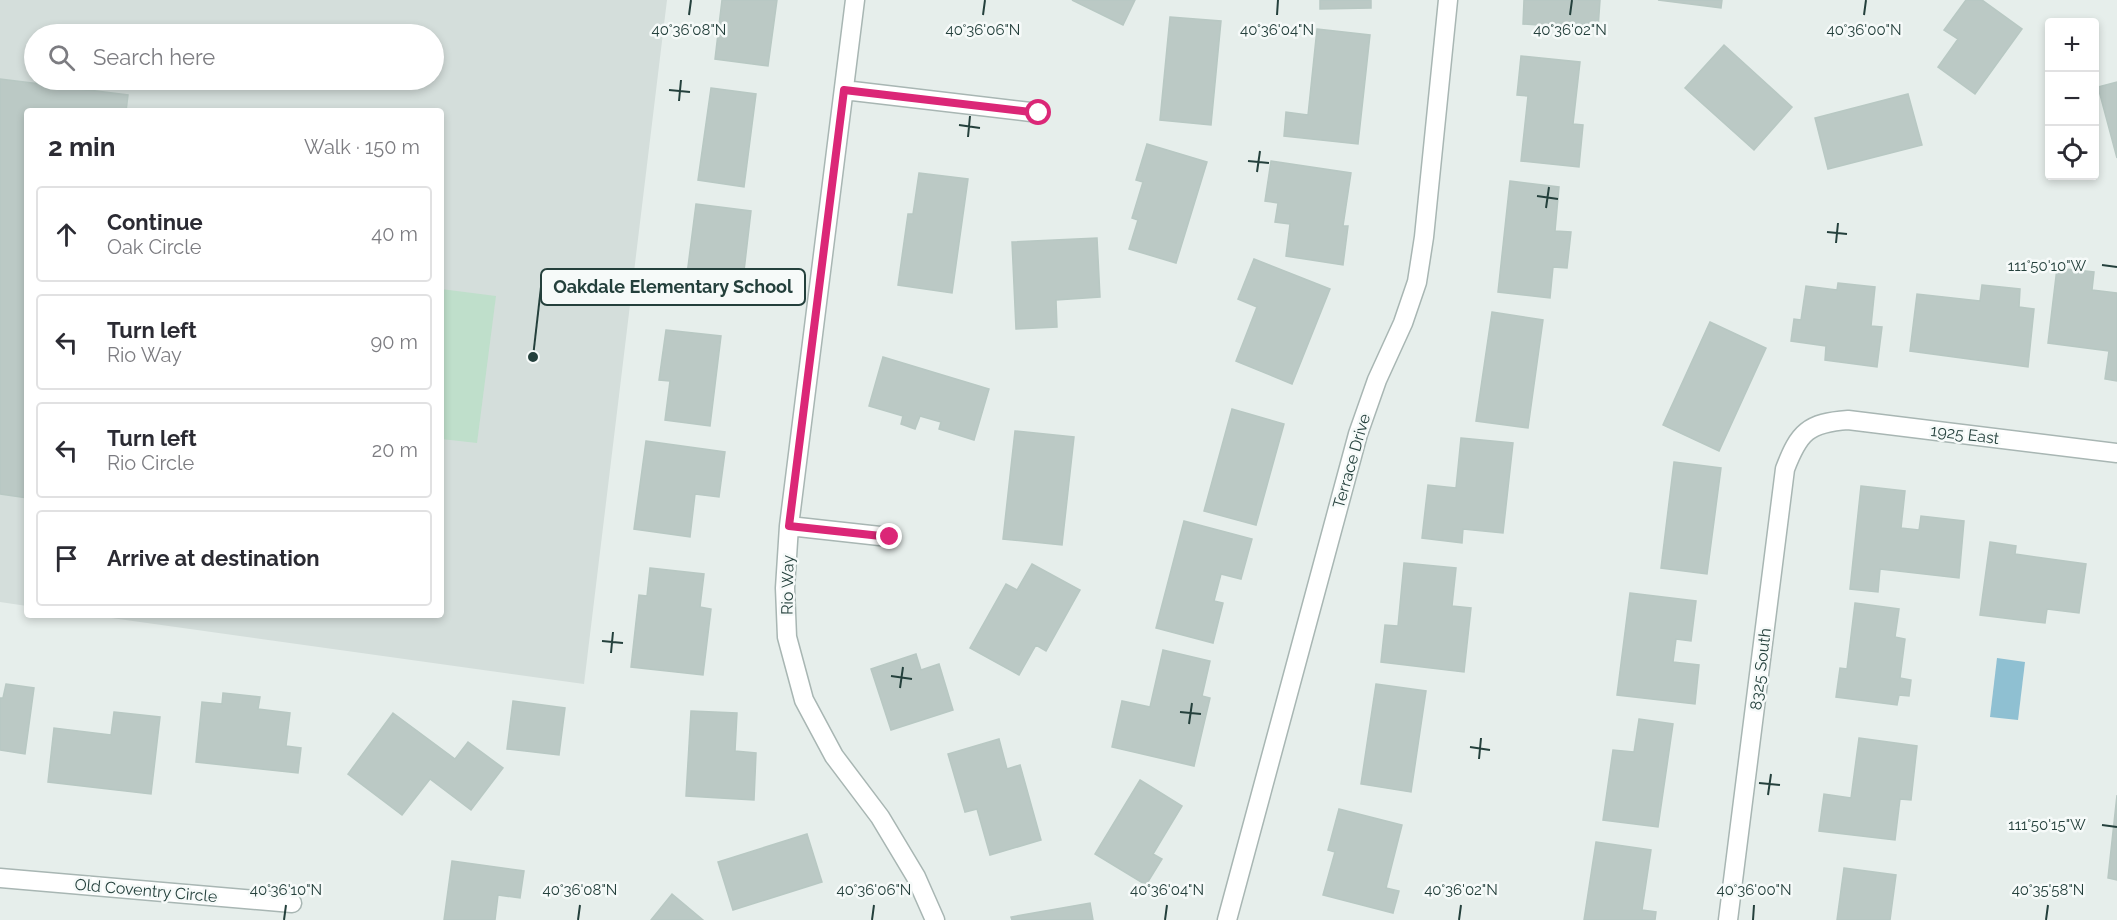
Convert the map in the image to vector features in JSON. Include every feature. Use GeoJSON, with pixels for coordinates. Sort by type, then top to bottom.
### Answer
{"type":"FeatureCollection","features":[{"type":"Feature","properties":{"kind":"street","name":"Rio Way"},"geometry":{"type":"LineString","coordinates":[[855,0],[789,526],[785,588],[787,637],[804,700],[834,756],[880,817],[916,877],[935,920]]}},
{"type":"Feature","properties":{"kind":"street","name":"Terrace Drive"},"geometry":{"type":"LineString","coordinates":[[1227,920],[1358,434],[1377,380],[1403,323],[1417,282],[1424,237],[1449,0]]}},
{"type":"Feature","properties":{"kind":"street"},"geometry":{"type":"LineString","coordinates":[[844,90],[1039,113]]}},
{"type":"Feature","properties":{"kind":"street","name":"1925 East"},"geometry":{"type":"LineString","coordinates":[[1813,427],[1828,422],[1848,420],[2117,453]]}},
{"type":"Feature","properties":{"kind":"street","name":"8325 South"},"geometry":{"type":"LineString","coordinates":[[1728,920],[1785,469],[1795,443],[1813,427]]}},
{"type":"Feature","properties":{"kind":"street"},"geometry":{"type":"LineString","coordinates":[[789,526],[890,537]]}},
{"type":"Feature","properties":{"kind":"street","name":"Old Coventry Circle"},"geometry":{"type":"LineString","coordinates":[[0,878],[292,903]]}},
{"type":"Feature","properties":{"kind":"shaded area"},"geometry":{"type":"Polygon","coordinates":[[[0,0],[667,0],[584,684],[111,618],[444,618],[444,108],[24,108],[24,606],[0,602],[0,0]]]}},
{"type":"Feature","properties":{"kind":"green space"},"geometry":{"type":"Polygon","coordinates":[[[444,289],[496,296],[477,443],[444,439],[444,289]]]}},
{"type":"Feature","properties":{"kind":"water"},"geometry":{"type":"Polygon","coordinates":[[[1997,658],[2025,662],[2018,720],[1990,717],[1997,658]]]}},
{"type":"Feature","properties":{"kind":"building"},"geometry":{"type":"Polygon","coordinates":[[[722,0],[777,0],[768,66],[715,59],[722,0]]]}},
{"type":"Feature","properties":{"kind":"building"},"geometry":{"type":"Polygon","coordinates":[[[1072,0],[1135,0],[1123,25],[1072,0]]]}},
{"type":"Feature","properties":{"kind":"building"},"geometry":{"type":"Polygon","coordinates":[[[1320,0],[1371,0],[1371,8],[1320,9],[1320,0]]]}},
{"type":"Feature","properties":{"kind":"building"},"geometry":{"type":"Polygon","coordinates":[[[1524,0],[1600,0],[1598,29],[1523,24],[1524,0]]]}},
{"type":"Feature","properties":{"kind":"building"},"geometry":{"type":"Polygon","coordinates":[[[1658,0],[1722,0],[1721,8],[1658,0]]]}},
{"type":"Feature","properties":{"kind":"building"},"geometry":{"type":"Polygon","coordinates":[[[1966,0],[1982,0],[2022,29],[1975,94],[1938,67],[1958,39],[1944,30],[1966,0]]]}},
{"type":"Feature","properties":{"kind":"building"},"geometry":{"type":"Polygon","coordinates":[[[1170,17],[1221,21],[1211,125],[1160,120],[1170,17]]]}},
{"type":"Feature","properties":{"kind":"building"},"geometry":{"type":"Polygon","coordinates":[[[1317,29],[1370,35],[1358,144],[1284,136],[1286,112],[1308,115],[1317,29]]]}},
{"type":"Feature","properties":{"kind":"building"},"geometry":{"type":"Polygon","coordinates":[[[1724,45],[1792,107],[1754,150],[1685,88],[1724,45]]]}},
{"type":"Feature","properties":{"kind":"building"},"geometry":{"type":"Polygon","coordinates":[[[1521,56],[1580,62],[1573,124],[1583,125],[1579,167],[1521,161],[1528,96],[1517,95],[1521,56]]]}},
{"type":"Feature","properties":{"kind":"building"},"geometry":{"type":"Polygon","coordinates":[[[0,79],[24,82],[24,90],[88,90],[128,95],[126,108],[24,108],[24,498],[0,494],[0,79]]]}},
{"type":"Feature","properties":{"kind":"building"},"geometry":{"type":"Polygon","coordinates":[[[2117,82],[2117,158],[2099,91],[2099,87],[2117,82]]]}},
{"type":"Feature","properties":{"kind":"building"},"geometry":{"type":"Polygon","coordinates":[[[711,88],[756,94],[744,187],[698,180],[711,88]]]}},
{"type":"Feature","properties":{"kind":"building"},"geometry":{"type":"Polygon","coordinates":[[[1908,94],[1922,145],[1828,169],[1815,118],[1908,94]]]}},
{"type":"Feature","properties":{"kind":"building"},"geometry":{"type":"Polygon","coordinates":[[[1147,144],[1207,162],[1176,263],[1129,249],[1138,220],[1132,218],[1143,182],[1136,180],[1147,144]]]}},
{"type":"Feature","properties":{"kind":"building"},"geometry":{"type":"Polygon","coordinates":[[[1271,161],[1351,173],[1343,226],[1348,226],[1343,265],[1286,256],[1290,224],[1275,222],[1278,203],[1265,201],[1271,161]]]}},
{"type":"Feature","properties":{"kind":"building"},"geometry":{"type":"Polygon","coordinates":[[[919,173],[968,179],[952,293],[898,285],[908,214],[913,214],[919,173]]]}},
{"type":"Feature","properties":{"kind":"building"},"geometry":{"type":"Polygon","coordinates":[[[1510,181],[1559,187],[1555,231],[1571,232],[1567,268],[1553,267],[1550,298],[1498,292],[1510,181]]]}},
{"type":"Feature","properties":{"kind":"building"},"geometry":{"type":"Polygon","coordinates":[[[696,204],[751,211],[740,305],[684,298],[696,204]]]}},
{"type":"Feature","properties":{"kind":"building"},"geometry":{"type":"Polygon","coordinates":[[[1097,238],[1100,297],[1056,300],[1057,327],[1016,329],[1012,242],[1097,238]]]}},
{"type":"Feature","properties":{"kind":"building"},"geometry":{"type":"Polygon","coordinates":[[[1254,259],[1330,289],[1292,384],[1236,361],[1257,307],[1238,299],[1254,259]]]}},
{"type":"Feature","properties":{"kind":"building"},"geometry":{"type":"Polygon","coordinates":[[[2057,268],[2094,272],[2092,290],[2117,293],[2117,381],[2105,379],[2109,351],[2048,343],[2057,268]]]}},
{"type":"Feature","properties":{"kind":"building"},"geometry":{"type":"Polygon","coordinates":[[[1838,283],[1875,287],[1871,326],[1882,327],[1877,367],[1825,360],[1826,346],[1791,341],[1794,319],[1801,320],[1806,286],[1837,290],[1838,283]]]}},
{"type":"Feature","properties":{"kind":"building"},"geometry":{"type":"Polygon","coordinates":[[[1982,285],[2020,289],[2019,307],[2034,309],[2028,367],[1910,351],[1917,294],[1980,301],[1982,285]]]}},
{"type":"Feature","properties":{"kind":"building"},"geometry":{"type":"Polygon","coordinates":[[[1492,312],[1543,320],[1528,428],[1476,421],[1492,312]]]}},
{"type":"Feature","properties":{"kind":"building"},"geometry":{"type":"Polygon","coordinates":[[[1710,322],[1766,348],[1719,451],[1663,425],[1710,322]]]}},
{"type":"Feature","properties":{"kind":"building"},"geometry":{"type":"Polygon","coordinates":[[[666,330],[721,336],[710,426],[665,420],[670,381],[659,380],[666,330]]]}},
{"type":"Feature","properties":{"kind":"building"},"geometry":{"type":"Polygon","coordinates":[[[883,357],[989,389],[974,440],[939,429],[941,422],[920,416],[915,429],[901,424],[903,416],[869,406],[883,357]]]}},
{"type":"Feature","properties":{"kind":"building"},"geometry":{"type":"Polygon","coordinates":[[[1232,409],[1284,424],[1256,525],[1204,511],[1232,409]]]}},
{"type":"Feature","properties":{"kind":"building"},"geometry":{"type":"Polygon","coordinates":[[[1015,431],[1074,437],[1062,545],[1003,539],[1015,431]]]}},
{"type":"Feature","properties":{"kind":"building"},"geometry":{"type":"Polygon","coordinates":[[[1461,438],[1513,443],[1503,533],[1463,529],[1462,543],[1422,538],[1428,485],[1456,488],[1461,438]]]}},
{"type":"Feature","properties":{"kind":"building"},"geometry":{"type":"Polygon","coordinates":[[[646,441],[725,452],[719,497],[695,494],[690,537],[634,529],[646,441]]]}},
{"type":"Feature","properties":{"kind":"building"},"geometry":{"type":"Polygon","coordinates":[[[1674,462],[1721,468],[1707,574],[1661,568],[1674,462]]]}},
{"type":"Feature","properties":{"kind":"building"},"geometry":{"type":"Polygon","coordinates":[[[1861,486],[1905,491],[1901,528],[1919,530],[1921,516],[1964,521],[1959,578],[1880,569],[1878,592],[1850,589],[1861,486]]]}},
{"type":"Feature","properties":{"kind":"building"},"geometry":{"type":"Polygon","coordinates":[[[1184,521],[1252,539],[1241,579],[1221,574],[1214,601],[1223,603],[1213,643],[1156,628],[1184,521]]]}},
{"type":"Feature","properties":{"kind":"building"},"geometry":{"type":"Polygon","coordinates":[[[1990,542],[2016,546],[2015,554],[2086,564],[2079,613],[2047,609],[2045,623],[1980,615],[1990,542]]]}},
{"type":"Feature","properties":{"kind":"building"},"geometry":{"type":"Polygon","coordinates":[[[1404,563],[1456,568],[1452,606],[1471,608],[1464,672],[1381,662],[1385,625],[1398,626],[1404,563]]]}},
{"type":"Feature","properties":{"kind":"building"},"geometry":{"type":"Polygon","coordinates":[[[1032,564],[1080,590],[1046,651],[1036,645],[1019,675],[970,648],[1006,584],[1017,590],[1032,564]]]}},
{"type":"Feature","properties":{"kind":"building"},"geometry":{"type":"Polygon","coordinates":[[[650,568],[704,574],[700,607],[711,609],[703,675],[631,667],[639,595],[647,596],[650,568]]]}},
{"type":"Feature","properties":{"kind":"building"},"geometry":{"type":"Polygon","coordinates":[[[1630,593],[1696,601],[1691,641],[1676,639],[1673,662],[1699,665],[1695,704],[1617,695],[1630,593]]]}},
{"type":"Feature","properties":{"kind":"building"},"geometry":{"type":"Polygon","coordinates":[[[1855,603],[1899,609],[1895,637],[1905,639],[1900,678],[1911,680],[1909,696],[1899,695],[1897,705],[1836,697],[1840,668],[1847,669],[1855,603]]]}},
{"type":"Feature","properties":{"kind":"building"},"geometry":{"type":"Polygon","coordinates":[[[1163,650],[1210,661],[1202,696],[1210,698],[1194,766],[1112,747],[1122,701],[1150,707],[1163,650]]]}},
{"type":"Feature","properties":{"kind":"building"},"geometry":{"type":"Polygon","coordinates":[[[916,654],[921,670],[939,664],[953,710],[891,730],[871,669],[916,654]]]}},
{"type":"Feature","properties":{"kind":"building"},"geometry":{"type":"Polygon","coordinates":[[[6,684],[34,688],[25,754],[0,750],[0,698],[3,698],[6,684]]]}},
{"type":"Feature","properties":{"kind":"building"},"geometry":{"type":"Polygon","coordinates":[[[1376,684],[1426,691],[1411,792],[1361,784],[1376,684]]]}},
{"type":"Feature","properties":{"kind":"building"},"geometry":{"type":"Polygon","coordinates":[[[223,693],[260,697],[258,709],[290,713],[286,746],[301,748],[298,773],[196,762],[202,702],[222,704],[223,693]]]}},
{"type":"Feature","properties":{"kind":"building"},"geometry":{"type":"Polygon","coordinates":[[[513,701],[565,708],[559,755],[507,749],[513,701]]]}},
{"type":"Feature","properties":{"kind":"building"},"geometry":{"type":"Polygon","coordinates":[[[691,711],[737,713],[735,751],[756,753],[754,800],[686,796],[691,711]]]}},
{"type":"Feature","properties":{"kind":"building"},"geometry":{"type":"Polygon","coordinates":[[[114,712],[160,717],[151,794],[48,782],[54,728],[111,735],[114,712]]]}},
{"type":"Feature","properties":{"kind":"building"},"geometry":{"type":"Polygon","coordinates":[[[393,713],[455,759],[468,742],[503,768],[471,810],[430,779],[402,815],[348,774],[393,713]]]}},
{"type":"Feature","properties":{"kind":"building"},"geometry":{"type":"Polygon","coordinates":[[[1639,719],[1673,724],[1658,827],[1603,820],[1613,750],[1634,752],[1639,719]]]}},
{"type":"Feature","properties":{"kind":"building"},"geometry":{"type":"Polygon","coordinates":[[[1859,738],[1917,746],[1911,800],[1900,799],[1895,840],[1819,831],[1824,794],[1851,798],[1859,738]]]}},
{"type":"Feature","properties":{"kind":"building"},"geometry":{"type":"Polygon","coordinates":[[[999,739],[1007,769],[1020,765],[1041,840],[990,855],[977,809],[965,812],[948,754],[999,739]]]}},
{"type":"Feature","properties":{"kind":"building"},"geometry":{"type":"Polygon","coordinates":[[[1140,780],[1182,806],[1153,854],[1162,859],[1146,885],[1095,854],[1140,780]]]}},
{"type":"Feature","properties":{"kind":"building"},"geometry":{"type":"Polygon","coordinates":[[[2117,795],[2117,880],[2108,878],[2117,795]]]}},
{"type":"Feature","properties":{"kind":"building"},"geometry":{"type":"Polygon","coordinates":[[[1339,809],[1402,825],[1386,888],[1399,891],[1393,913],[1323,895],[1335,852],[1328,850],[1339,809]]]}},
{"type":"Feature","properties":{"kind":"building"},"geometry":{"type":"Polygon","coordinates":[[[807,834],[822,882],[733,910],[718,862],[807,834]]]}},
{"type":"Feature","properties":{"kind":"building"},"geometry":{"type":"Polygon","coordinates":[[[1596,842],[1651,850],[1642,910],[1656,912],[1655,920],[1584,920],[1596,842]]]}},
{"type":"Feature","properties":{"kind":"building"},"geometry":{"type":"Polygon","coordinates":[[[452,861],[524,871],[520,898],[498,895],[495,920],[444,920],[452,861]]]}},
{"type":"Feature","properties":{"kind":"building"},"geometry":{"type":"Polygon","coordinates":[[[1844,868],[1896,875],[1890,920],[1837,920],[1844,868]]]}},
{"type":"Feature","properties":{"kind":"building"},"geometry":{"type":"Polygon","coordinates":[[[672,894],[703,920],[651,920],[672,894]]]}},
{"type":"Feature","properties":{"kind":"building"},"geometry":{"type":"Polygon","coordinates":[[[1090,903],[1093,920],[1012,920],[1011,917],[1090,903]]]}},
{"type":"Feature","properties":{"kind":"place","name":"Oakdale Elementary School"},"geometry":{"type":"Point","coordinates":[533,357]}},
{"type":"Feature","properties":{"kind":"route"},"geometry":{"type":"LineString","coordinates":[[890,537],[789,526],[844,90],[1039,113]]}}]}
